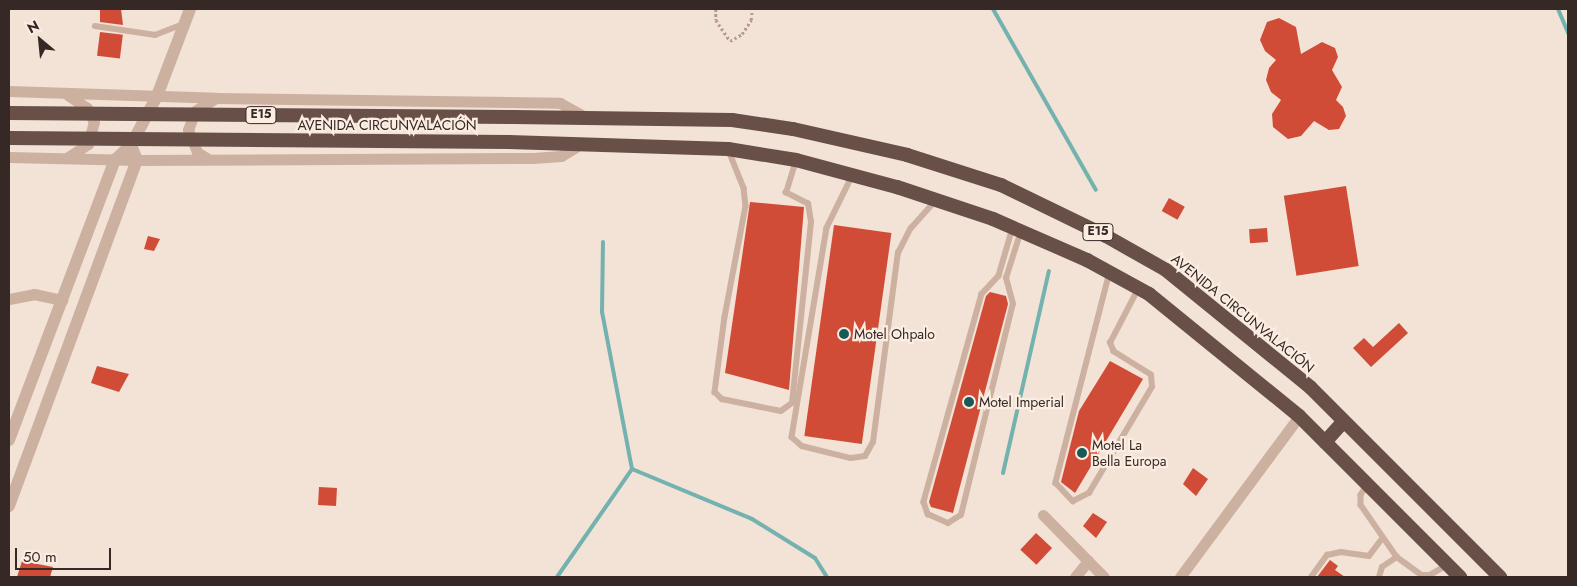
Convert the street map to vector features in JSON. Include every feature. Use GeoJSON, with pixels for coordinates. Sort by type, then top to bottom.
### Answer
{"type":"FeatureCollection","features":[{"type":"Feature","properties":{"kind":"highway","name":"AVENIDA CIRCUNVALACIÓN"},"geometry":{"type":"LineString","coordinates":[[9,112],[585,116],[732,120],[794,129],[907,155],[1001,185],[1106,236],[1166,270],[1310,387],[1500,577]]}},
{"type":"Feature","properties":{"kind":"highway","name":"AVENIDA CIRCUNVALACIÓN"},"geometry":{"type":"LineString","coordinates":[[9,138],[584,143],[728,149],[796,160],[936,200],[1017,230],[1110,272],[1138,288],[1299,416],[1460,577]]}},
{"type":"Feature","properties":{"kind":"highway"},"geometry":{"type":"LineString","coordinates":[[1325,442],[1344,421]]}},
{"type":"Feature","properties":{"kind":"street"},"geometry":{"type":"LineString","coordinates":[[9,440],[13,415],[62,300],[115,160],[131,145],[156,96],[190,9]]}},
{"type":"Feature","properties":{"kind":"street","name":"AVENIDA CIRCUNVALACIÓN"},"geometry":{"type":"LineString","coordinates":[[9,92],[216,98],[560,103],[585,116]]}},
{"type":"Feature","properties":{"kind":"street"},"geometry":{"type":"LineString","coordinates":[[64,158],[88,144],[94,122],[87,108],[66,94]]}},
{"type":"Feature","properties":{"kind":"street"},"geometry":{"type":"LineString","coordinates":[[209,159],[197,152],[188,130],[195,111],[216,98]]}},
{"type":"Feature","properties":{"kind":"street"},"geometry":{"type":"LineString","coordinates":[[9,157],[115,160],[533,158],[561,156],[584,143]]}},
{"type":"Feature","properties":{"kind":"street"},"geometry":{"type":"LineString","coordinates":[[9,506],[137,160],[131,145]]}},
{"type":"Feature","properties":{"kind":"street"},"geometry":{"type":"LineString","coordinates":[[9,299],[34,294],[62,300]]}},
{"type":"Feature","properties":{"kind":"street"},"geometry":{"type":"LineString","coordinates":[[1180,577],[1299,416]]}},
{"type":"Feature","properties":{"kind":"street"},"geometry":{"type":"LineString","coordinates":[[1043,515],[1104,577]]}},
{"type":"Feature","properties":{"kind":"street"},"geometry":{"type":"LineString","coordinates":[[1075,577],[1088,561]]}},
{"type":"Feature","properties":{"kind":"lane"},"geometry":{"type":"LineString","coordinates":[[95,26],[155,35],[185,22]]}},
{"type":"Feature","properties":{"kind":"lane"},"geometry":{"type":"LineString","coordinates":[[728,149],[744,188],[746,206],[724,317],[715,392],[722,399],[781,411],[792,403],[811,222],[808,204],[786,193],[796,160]]}},
{"type":"Feature","properties":{"kind":"lane"},"geometry":{"type":"LineString","coordinates":[[853,175],[827,228],[792,437],[802,446],[851,458],[865,456],[868,451],[874,433],[898,252],[911,228],[936,200]]}},
{"type":"Feature","properties":{"kind":"lane"},"geometry":{"type":"LineString","coordinates":[[1017,230],[1006,278],[1013,304],[961,515],[948,523],[928,514],[924,502],[982,294],[999,276],[1017,230]]}},
{"type":"Feature","properties":{"kind":"lane"},"geometry":{"type":"LineString","coordinates":[[1110,272],[1056,483],[1058,489],[1073,501],[1089,493],[1152,387],[1151,375],[1114,352],[1110,342],[1138,288]]}},
{"type":"Feature","properties":{"kind":"lane"},"geometry":{"type":"LineString","coordinates":[[1368,485],[1361,495],[1360,505],[1382,539],[1397,557],[1422,575],[1430,575],[1447,564]]}},
{"type":"Feature","properties":{"kind":"lane"},"geometry":{"type":"LineString","coordinates":[[1311,577],[1328,555],[1341,552],[1369,556],[1382,539]]}},
{"type":"Feature","properties":{"kind":"lane"},"geometry":{"type":"LineString","coordinates":[[1380,577],[1382,567],[1397,557]]}},
{"type":"Feature","properties":{"kind":"path"},"geometry":{"type":"LineString","coordinates":[[716,9],[716,20],[730,41],[742,34],[751,20],[752,9]]}},
{"type":"Feature","properties":{"kind":"building"},"geometry":{"type":"Polygon","coordinates":[[[100,9],[121,9],[123,25],[100,22],[100,9]]]}},
{"type":"Feature","properties":{"kind":"building"},"geometry":{"type":"Polygon","coordinates":[[[1279,18],[1296,27],[1301,54],[1322,42],[1335,48],[1338,57],[1332,70],[1342,87],[1336,100],[1343,107],[1346,116],[1339,129],[1329,130],[1314,121],[1301,136],[1288,139],[1273,127],[1272,114],[1281,100],[1271,92],[1266,80],[1269,68],[1276,60],[1265,51],[1260,40],[1267,22],[1279,18]]]}},
{"type":"Feature","properties":{"kind":"building"},"geometry":{"type":"Polygon","coordinates":[[[100,32],[123,35],[120,59],[97,56],[100,32]]]}},
{"type":"Feature","properties":{"kind":"building"},"geometry":{"type":"Polygon","coordinates":[[[1346,186],[1359,266],[1296,276],[1284,196],[1346,186]]]}},
{"type":"Feature","properties":{"kind":"building"},"geometry":{"type":"Polygon","coordinates":[[[1169,198],[1185,207],[1177,220],[1162,211],[1169,198]]]}},
{"type":"Feature","properties":{"kind":"building"},"geometry":{"type":"Polygon","coordinates":[[[750,202],[804,207],[789,390],[725,373],[750,202]]]}},
{"type":"Feature","properties":{"kind":"building","name":"Motel Ohpalo"},"geometry":{"type":"Polygon","coordinates":[[[834,225],[891,233],[862,444],[804,436],[834,225]]]}},
{"type":"Feature","properties":{"kind":"building"},"geometry":{"type":"Polygon","coordinates":[[[1267,228],[1268,242],[1250,243],[1249,229],[1267,228]]]}},
{"type":"Feature","properties":{"kind":"building"},"geometry":{"type":"Polygon","coordinates":[[[148,236],[160,239],[154,251],[144,249],[148,236]]]}},
{"type":"Feature","properties":{"kind":"building","name":"Motel Imperial"},"geometry":{"type":"Polygon","coordinates":[[[990,292],[1006,296],[1008,304],[953,513],[931,507],[929,502],[986,296],[990,292]]]}},
{"type":"Feature","properties":{"kind":"building"},"geometry":{"type":"Polygon","coordinates":[[[1399,323],[1408,333],[1371,367],[1353,348],[1364,338],[1373,347],[1399,323]]]}},
{"type":"Feature","properties":{"kind":"building","name":"Motel La Bella Europa"},"geometry":{"type":"Polygon","coordinates":[[[1110,361],[1143,379],[1075,493],[1061,482],[1079,411],[1110,361]]]}},
{"type":"Feature","properties":{"kind":"building"},"geometry":{"type":"Polygon","coordinates":[[[97,366],[129,374],[119,392],[91,383],[97,366]]]}},
{"type":"Feature","properties":{"kind":"building"},"geometry":{"type":"Polygon","coordinates":[[[1193,468],[1208,479],[1196,496],[1183,484],[1193,468]]]}},
{"type":"Feature","properties":{"kind":"building"},"geometry":{"type":"Polygon","coordinates":[[[319,487],[337,488],[336,506],[318,505],[319,487]]]}},
{"type":"Feature","properties":{"kind":"building"},"geometry":{"type":"Polygon","coordinates":[[[1093,513],[1107,522],[1096,538],[1083,526],[1093,513]]]}},
{"type":"Feature","properties":{"kind":"building"},"geometry":{"type":"Polygon","coordinates":[[[1036,533],[1052,548],[1036,565],[1020,550],[1036,533]]]}},
{"type":"Feature","properties":{"kind":"building"},"geometry":{"type":"Polygon","coordinates":[[[1330,560],[1338,566],[1335,570],[1345,577],[1317,577],[1330,560]]]}},
{"type":"Feature","properties":{"kind":"building"},"geometry":{"type":"Polygon","coordinates":[[[22,561],[53,567],[50,577],[17,577],[22,561]]]}},
{"type":"Feature","properties":{"kind":"waterway"},"geometry":{"type":"LineString","coordinates":[[993,9],[1096,190]]}},
{"type":"Feature","properties":{"kind":"waterway"},"geometry":{"type":"LineString","coordinates":[[1558,9],[1568,33]]}},
{"type":"Feature","properties":{"kind":"waterway"},"geometry":{"type":"LineString","coordinates":[[557,577],[632,469],[602,312],[603,242]]}},
{"type":"Feature","properties":{"kind":"waterway"},"geometry":{"type":"LineString","coordinates":[[1003,473],[1049,271]]}},
{"type":"Feature","properties":{"kind":"waterway"},"geometry":{"type":"LineString","coordinates":[[632,469],[752,519],[815,558],[827,577]]}},
{"type":"Feature","properties":{"kind":"place","name":"Motel Ohpalo"},"geometry":{"type":"Point","coordinates":[844,334]}},
{"type":"Feature","properties":{"kind":"place","name":"Motel Imperial"},"geometry":{"type":"Point","coordinates":[969,402]}},
{"type":"Feature","properties":{"kind":"place","name":"Motel La Bella Europa"},"geometry":{"type":"Point","coordinates":[1082,453]}}]}
